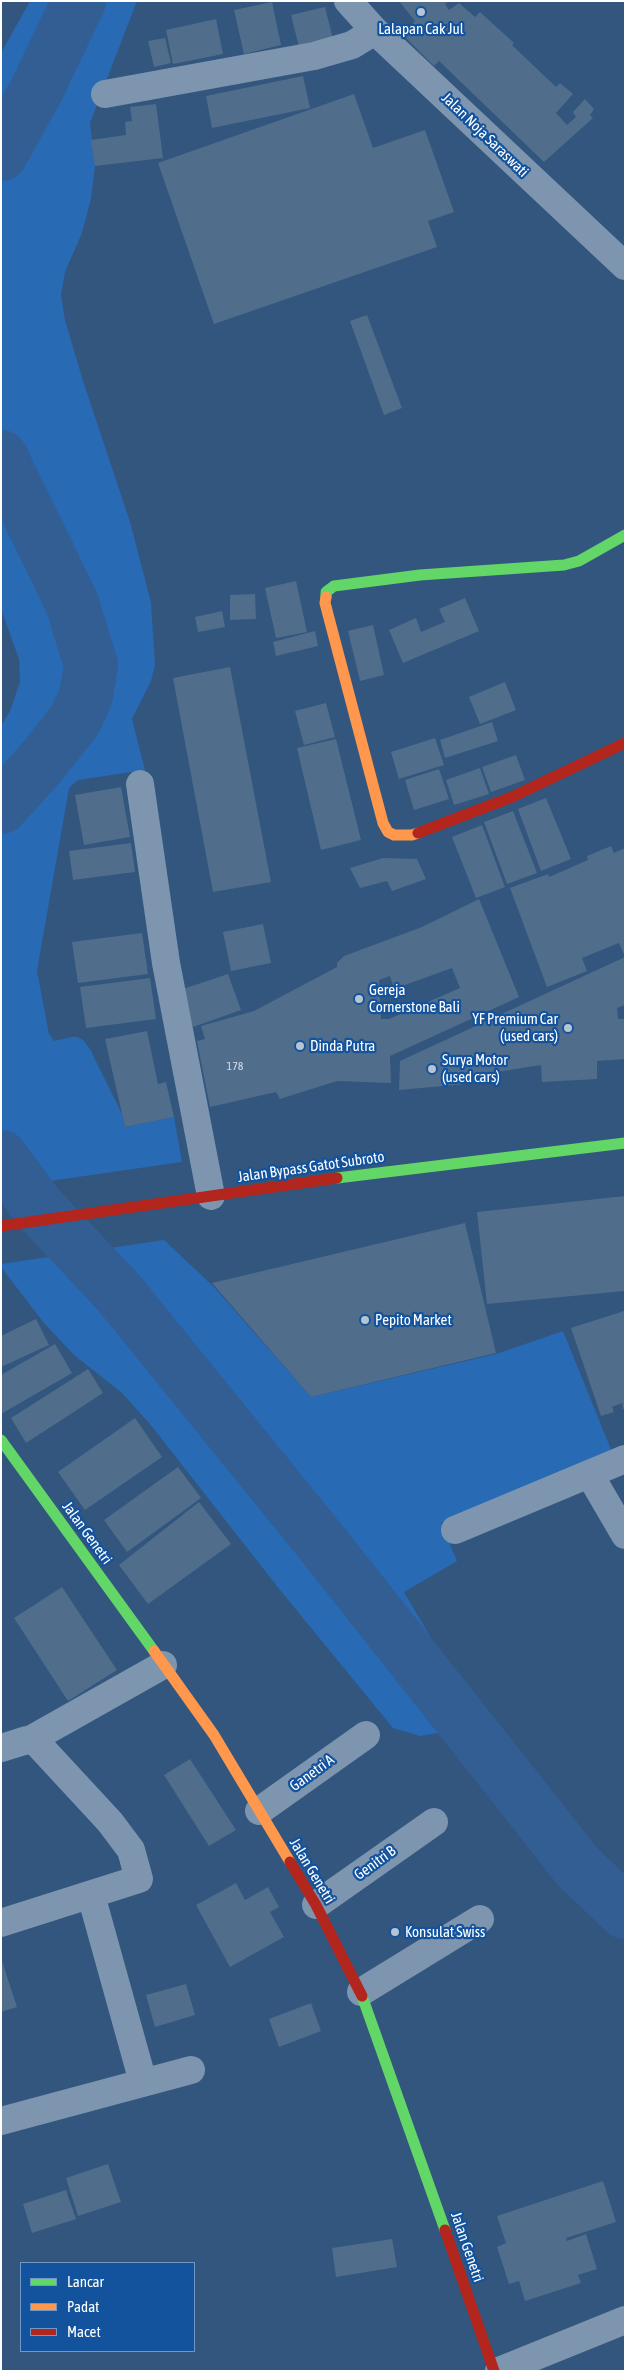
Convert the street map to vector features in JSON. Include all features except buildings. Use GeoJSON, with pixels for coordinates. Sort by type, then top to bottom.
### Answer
{"type":"FeatureCollection","features":[{"type":"Feature","properties":{"kind":"main road"},"geometry":{"type":"LineString","coordinates":[[625,536],[579,561],[564,565],[420,575],[334,586],[326,592],[325,604],[383,823],[388,832],[394,835],[412,835],[512,797],[625,743]]}},
{"type":"Feature","properties":{"kind":"main road","name":"Jalan Bypass Gatot Subroto"},"geometry":{"type":"LineString","coordinates":[[1,1226],[364,1174],[625,1143]]}},
{"type":"Feature","properties":{"kind":"main road","name":"Jalan Genetri"},"geometry":{"type":"LineString","coordinates":[[1,1440],[214,1735],[316,1905],[361,1992],[494,2371]]}},
{"type":"Feature","properties":{"kind":"street","name":"Jalan Noja Saraswati"},"geometry":{"type":"LineString","coordinates":[[348,1],[375,31],[625,266]]}},
{"type":"Feature","properties":{"kind":"street"},"geometry":{"type":"LineString","coordinates":[[105,94],[314,56],[352,45],[375,31]]}},
{"type":"Feature","properties":{"kind":"street"},"geometry":{"type":"LineString","coordinates":[[140,784],[166,963],[211,1196]]}},
{"type":"Feature","properties":{"kind":"street"},"geometry":{"type":"LineString","coordinates":[[455,1530],[625,1459]]}},
{"type":"Feature","properties":{"kind":"street"},"geometry":{"type":"LineString","coordinates":[[590,1475],[625,1534]]}},
{"type":"Feature","properties":{"kind":"street"},"geometry":{"type":"LineString","coordinates":[[1,1748],[30,1740],[163,1665]]}},
{"type":"Feature","properties":{"kind":"street","name":"Ganetri A"},"geometry":{"type":"LineString","coordinates":[[259,1811],[366,1735]]}},
{"type":"Feature","properties":{"kind":"street"},"geometry":{"type":"LineString","coordinates":[[1,1923],[139,1880],[131,1850],[110,1822],[36,1742],[30,1740]]}},
{"type":"Feature","properties":{"kind":"street","name":"Genitri B"},"geometry":{"type":"LineString","coordinates":[[316,1905],[434,1822]]}},
{"type":"Feature","properties":{"kind":"street"},"geometry":{"type":"LineString","coordinates":[[91,1895],[142,2082]]}},
{"type":"Feature","properties":{"kind":"street"},"geometry":{"type":"LineString","coordinates":[[361,1992],[480,1919]]}},
{"type":"Feature","properties":{"kind":"street"},"geometry":{"type":"LineString","coordinates":[[1,2121],[192,2070]]}},
{"type":"Feature","properties":{"kind":"street"},"geometry":{"type":"LineString","coordinates":[[499,2371],[625,2320]]}},
{"type":"Feature","properties":{"kind":"shaded area"},"geometry":{"type":"Polygon","coordinates":[[[30,1],[137,1],[90,123],[95,166],[91,199],[82,233],[65,272],[61,295],[65,320],[83,381],[130,522],[151,602],[155,665],[151,681],[132,719],[145,770],[78,780],[69,788],[37,971],[49,1034],[54,1041],[78,1037],[84,1041],[90,1049],[122,1114],[125,1127],[174,1117],[182,1162],[1,1188],[1,726],[10,711],[20,682],[19,659],[1,609],[1,53],[30,1]]]}},
{"type":"Feature","properties":{"kind":"shaded area"},"geometry":{"type":"Polygon","coordinates":[[[164,1240],[214,1287],[311,1397],[496,1354],[563,1331],[612,1452],[441,1523],[457,1561],[404,1592],[474,1711],[455,1724],[438,1733],[420,1736],[393,1728],[280,1590],[150,1424],[122,1393],[74,1355],[44,1323],[1,1267],[1,1264],[164,1240]]]}},
{"type":"Feature","properties":{"kind":"waterway"},"geometry":{"type":"LineString","coordinates":[[1,154],[36,91],[79,1]]}},
{"type":"Feature","properties":{"kind":"waterway"},"geometry":{"type":"LineString","coordinates":[[1,457],[72,603],[91,665],[86,696],[75,720],[41,763],[1,807]]}},
{"type":"Feature","properties":{"kind":"waterway"},"geometry":{"type":"LineString","coordinates":[[1,1157],[38,1207],[119,1293],[325,1547],[578,1867],[625,1912]]}},
{"type":"Feature","properties":{"kind":"traffic: fast"},"geometry":{"type":"LineString","coordinates":[[326,597],[326,592],[334,586],[420,575],[564,565],[579,561],[625,535]]}},
{"type":"Feature","properties":{"kind":"traffic: fast"},"geometry":{"type":"LineString","coordinates":[[337,1178],[625,1143]]}},
{"type":"Feature","properties":{"kind":"traffic: fast"},"geometry":{"type":"LineString","coordinates":[[1,1440],[154,1651]]}},
{"type":"Feature","properties":{"kind":"traffic: fast"},"geometry":{"type":"LineString","coordinates":[[362,1996],[445,2230]]}},
{"type":"Feature","properties":{"kind":"traffic: slow"},"geometry":{"type":"LineString","coordinates":[[326,597],[325,603],[383,823],[388,832],[394,835],[418,833]]}},
{"type":"Feature","properties":{"kind":"traffic: slow"},"geometry":{"type":"LineString","coordinates":[[154,1651],[214,1735],[290,1862]]}},
{"type":"Feature","properties":{"kind":"traffic: jam"},"geometry":{"type":"LineString","coordinates":[[418,833],[512,797],[625,743]]}},
{"type":"Feature","properties":{"kind":"traffic: jam"},"geometry":{"type":"LineString","coordinates":[[1,1226],[337,1178]]}},
{"type":"Feature","properties":{"kind":"traffic: jam"},"geometry":{"type":"LineString","coordinates":[[290,1862],[316,1905],[362,1996]]}},
{"type":"Feature","properties":{"kind":"traffic: jam"},"geometry":{"type":"LineString","coordinates":[[445,2230],[494,2371]]}},
{"type":"Feature","properties":{"kind":"place","name":"Lalapan Cak Jul"},"geometry":{"type":"Point","coordinates":[421,12]}},
{"type":"Feature","properties":{"kind":"place","name":"Gereja Cornerstone Bali"},"geometry":{"type":"Point","coordinates":[359,999]}},
{"type":"Feature","properties":{"kind":"place","name":"YF Premium Car (used cars)"},"geometry":{"type":"Point","coordinates":[568,1028]}},
{"type":"Feature","properties":{"kind":"place","name":"Dinda Putra"},"geometry":{"type":"Point","coordinates":[300,1046]}},
{"type":"Feature","properties":{"kind":"place","name":"Surya Motor (used cars)"},"geometry":{"type":"Point","coordinates":[432,1069]}},
{"type":"Feature","properties":{"kind":"place","name":"Pepito Market"},"geometry":{"type":"Point","coordinates":[365,1320]}},
{"type":"Feature","properties":{"kind":"place","name":"Konsulat Swiss"},"geometry":{"type":"Point","coordinates":[395,1932]}}]}
